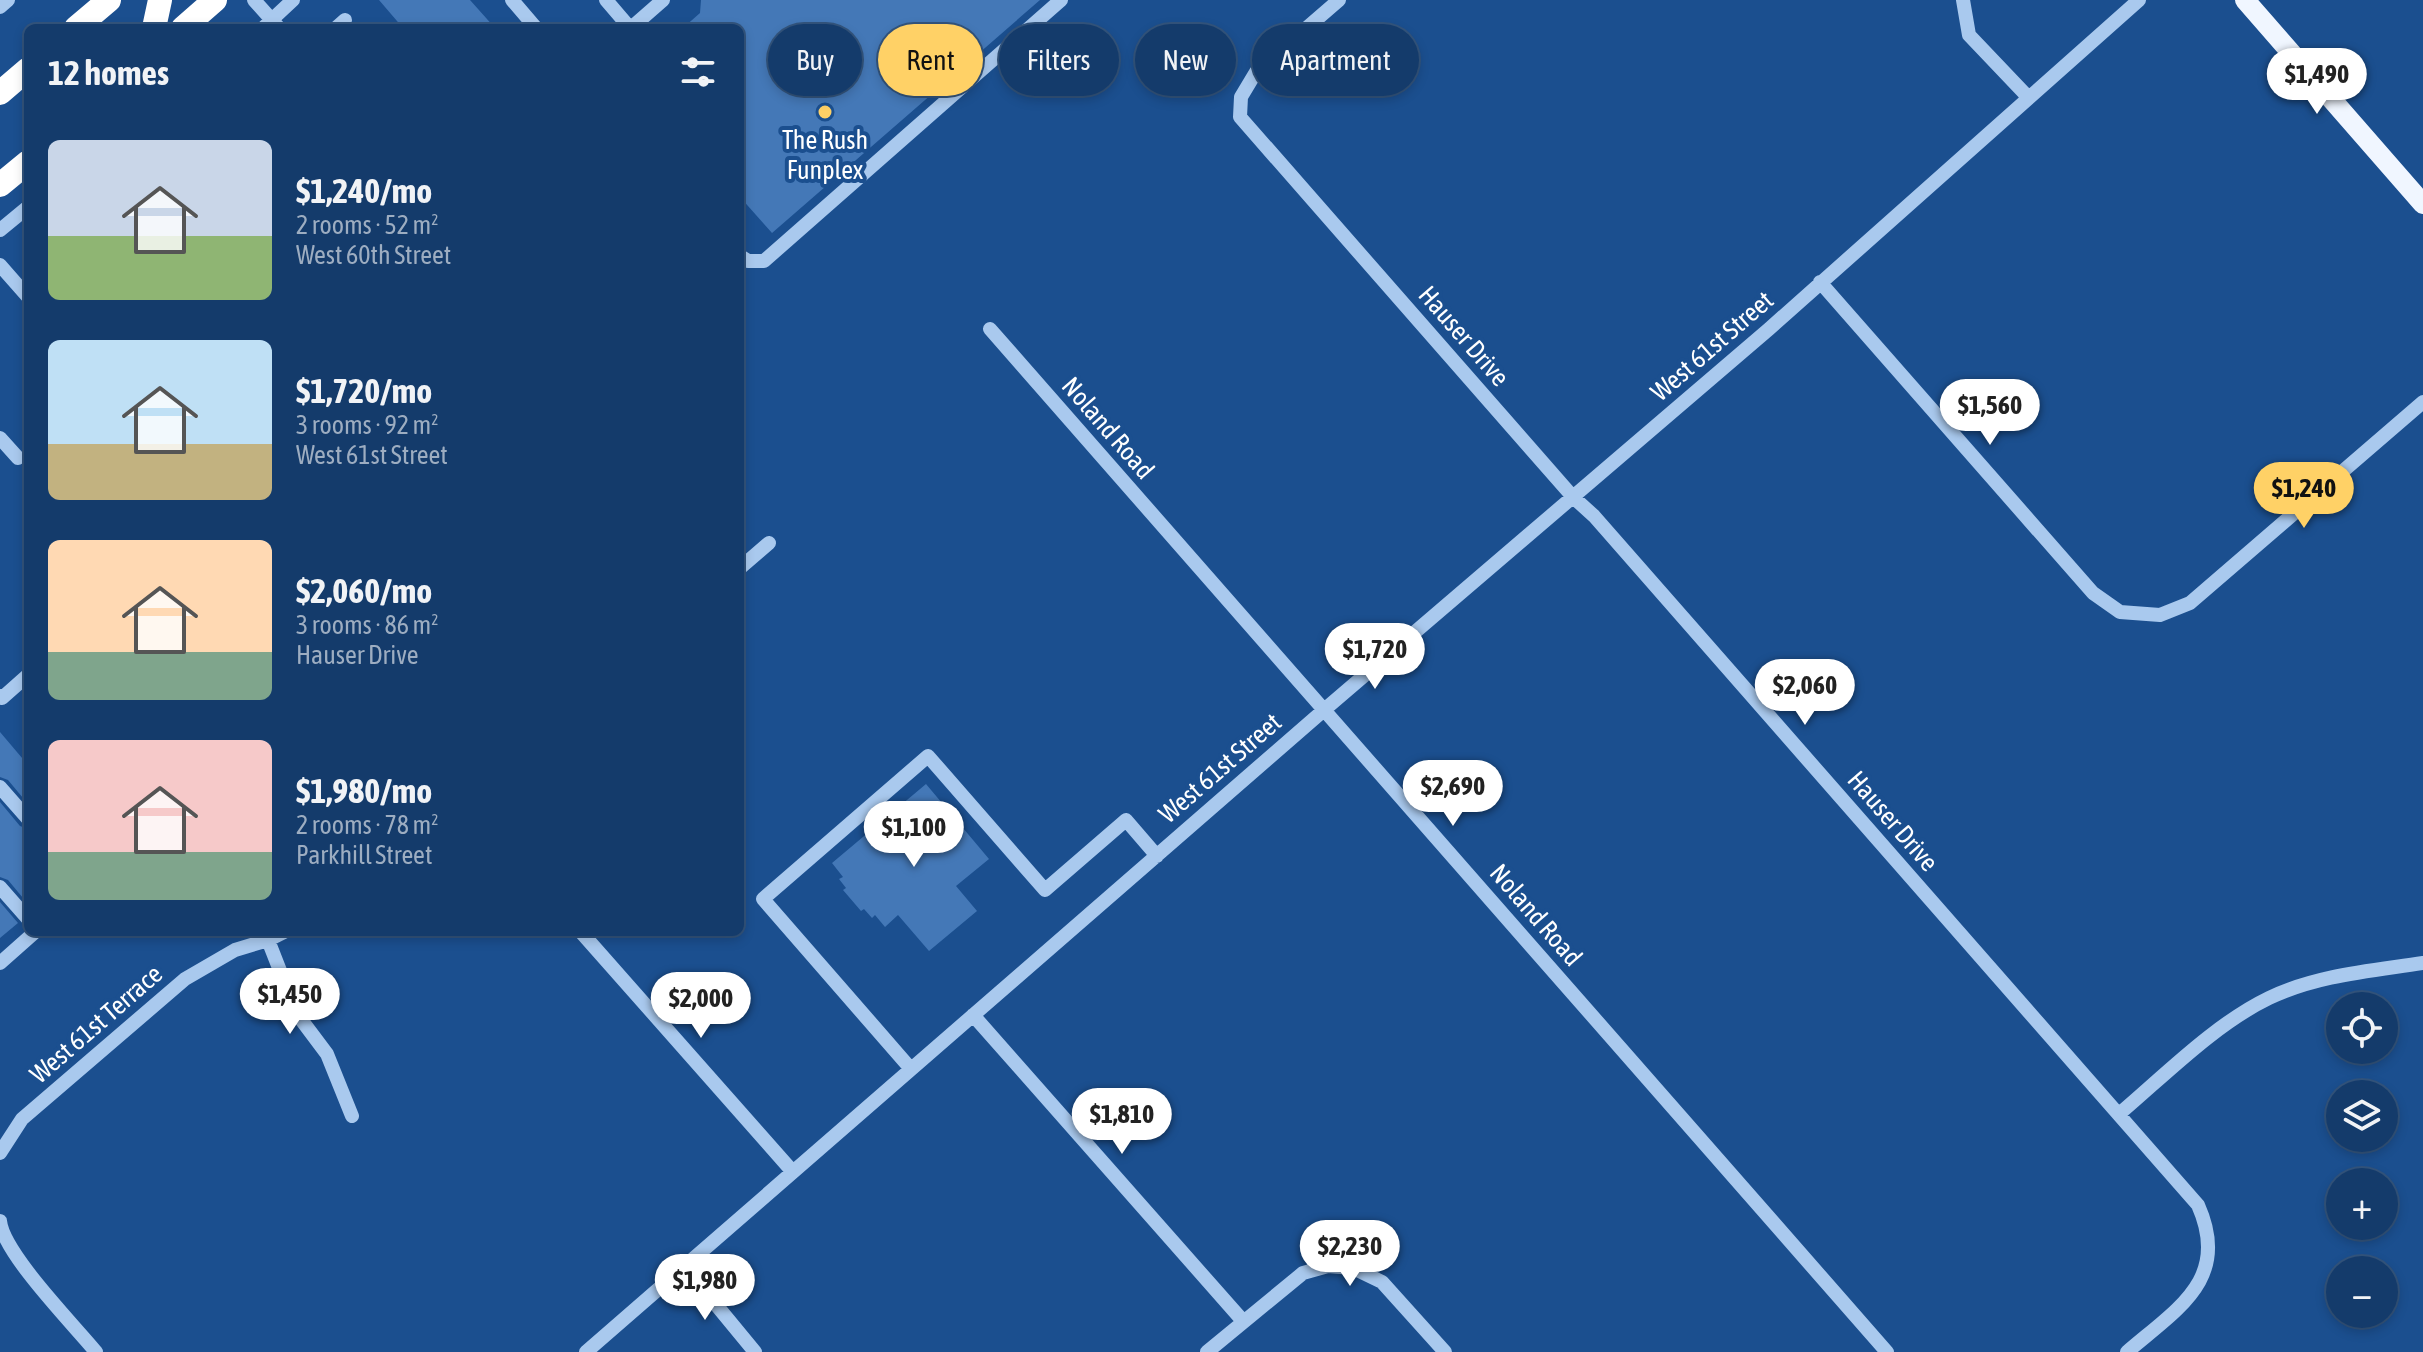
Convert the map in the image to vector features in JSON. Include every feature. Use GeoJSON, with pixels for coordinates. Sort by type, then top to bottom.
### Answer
{"type":"FeatureCollection","features":[{"type":"Feature","properties":{"kind":"highway"},"geometry":{"type":"LineString","coordinates":[[81,24],[109,0]]}},
{"type":"Feature","properties":{"kind":"highway"},"geometry":{"type":"LineString","coordinates":[[155,24],[160,0]]}},
{"type":"Feature","properties":{"kind":"highway"},"geometry":{"type":"LineString","coordinates":[[188,24],[215,0]]}},
{"type":"Feature","properties":{"kind":"highway"},"geometry":{"type":"LineString","coordinates":[[0,93],[24,72]]}},
{"type":"Feature","properties":{"kind":"highway"},"geometry":{"type":"LineString","coordinates":[[0,185],[24,165]]}},
{"type":"Feature","properties":{"kind":"main road"},"geometry":{"type":"LineString","coordinates":[[2245,0],[2423,204]]}},
{"type":"Feature","properties":{"kind":"street"},"geometry":{"type":"LineString","coordinates":[[0,7],[8,0]]}},
{"type":"Feature","properties":{"kind":"street"},"geometry":{"type":"LineString","coordinates":[[254,0],[270,24]]}},
{"type":"Feature","properties":{"kind":"street"},"geometry":{"type":"LineString","coordinates":[[272,24],[293,0]]}},
{"type":"Feature","properties":{"kind":"street"},"geometry":{"type":"LineString","coordinates":[[512,0],[533,24]]}},
{"type":"Feature","properties":{"kind":"street"},"geometry":{"type":"LineString","coordinates":[[606,0],[627,24]]}},
{"type":"Feature","properties":{"kind":"street"},"geometry":{"type":"LineString","coordinates":[[636,24],[663,0]]}},
{"type":"Feature","properties":{"kind":"street"},"geometry":{"type":"LineString","coordinates":[[744,258],[764,261],[1061,0]]}},
{"type":"Feature","properties":{"kind":"street","name":"Hauser Drive"},"geometry":{"type":"LineString","coordinates":[[1339,0],[1256,72],[1241,97],[1240,117],[2198,1205],[2208,1227],[2210,1249],[2205,1273],[2191,1296],[2127,1352]]}},
{"type":"Feature","properties":{"kind":"street"},"geometry":{"type":"LineString","coordinates":[[1963,0],[1969,35],[2028,97]]}},
{"type":"Feature","properties":{"kind":"street","name":"West 61st Street"},"geometry":{"type":"LineString","coordinates":[[586,1352],[1324,710],[1597,479],[2139,0]]}},
{"type":"Feature","properties":{"kind":"street"},"geometry":{"type":"LineString","coordinates":[[0,230],[24,210]]}},
{"type":"Feature","properties":{"kind":"street"},"geometry":{"type":"LineString","coordinates":[[0,265],[24,289]]}},
{"type":"Feature","properties":{"kind":"street"},"geometry":{"type":"LineString","coordinates":[[1820,282],[2093,593],[2120,612],[2160,615],[2190,603],[2423,402]]}},
{"type":"Feature","properties":{"kind":"street","name":"Noland Road"},"geometry":{"type":"LineString","coordinates":[[990,329],[1887,1352]]}},
{"type":"Feature","properties":{"kind":"street"},"geometry":{"type":"LineString","coordinates":[[0,438],[18,458]]}},
{"type":"Feature","properties":{"kind":"street"},"geometry":{"type":"LineString","coordinates":[[744,565],[769,543]]}},
{"type":"Feature","properties":{"kind":"street"},"geometry":{"type":"LineString","coordinates":[[0,696],[2,698],[24,679]]}},
{"type":"Feature","properties":{"kind":"street"},"geometry":{"type":"LineString","coordinates":[[911,1069],[763,899],[810,858],[928,756],[1045,890],[1126,820],[1157,856]]}},
{"type":"Feature","properties":{"kind":"street"},"geometry":{"type":"LineString","coordinates":[[0,787],[24,814]]}},
{"type":"Feature","properties":{"kind":"street"},"geometry":{"type":"LineString","coordinates":[[0,887],[24,914]]}},
{"type":"Feature","properties":{"kind":"street"},"geometry":{"type":"LineString","coordinates":[[0,963],[30,936]]}},
{"type":"Feature","properties":{"kind":"street","name":"West 61st Terrace"},"geometry":{"type":"LineString","coordinates":[[0,1153],[22,1119],[185,979],[235,950],[276,936]]}},
{"type":"Feature","properties":{"kind":"street"},"geometry":{"type":"LineString","coordinates":[[585,936],[793,1172]]}},
{"type":"Feature","properties":{"kind":"street"},"geometry":{"type":"LineString","coordinates":[[268,940],[297,1014],[327,1054],[352,1116]]}},
{"type":"Feature","properties":{"kind":"street"},"geometry":{"type":"LineString","coordinates":[[2119,1114],[2231,1021],[2268,999],[2335,976],[2423,963]]}},
{"type":"Feature","properties":{"kind":"street"},"geometry":{"type":"LineString","coordinates":[[973,1015],[1243,1321]]}},
{"type":"Feature","properties":{"kind":"street"},"geometry":{"type":"LineString","coordinates":[[0,1221],[1,1229],[20,1261],[96,1352]]}},
{"type":"Feature","properties":{"kind":"street"},"geometry":{"type":"LineString","coordinates":[[1207,1352],[1303,1273],[1328,1266],[1353,1268],[1382,1282],[1445,1352]]}},
{"type":"Feature","properties":{"kind":"street"},"geometry":{"type":"LineString","coordinates":[[685,1267],[755,1352]]}},
{"type":"Feature","properties":{"kind":"building"},"geometry":{"type":"Polygon","coordinates":[[[379,0],[470,0],[491,24],[400,24],[379,0]]]}},
{"type":"Feature","properties":{"kind":"building","name":"The Rush Funplex"},"geometry":{"type":"Polygon","coordinates":[[[701,0],[1040,0],[1012,24],[999,24],[999,36],[983,50],[983,24],[878,24],[878,96],[930,96],[772,233],[744,202],[744,24],[688,24],[700,13],[701,0]]]}},
{"type":"Feature","properties":{"kind":"building"},"geometry":{"type":"Polygon","coordinates":[[[0,732],[24,760],[24,799],[8,780],[0,777],[0,732]]]}},
{"type":"Feature","properties":{"kind":"building"},"geometry":{"type":"Polygon","coordinates":[[[926,784],[989,859],[956,886],[977,911],[929,951],[898,915],[885,927],[875,915],[872,918],[864,909],[861,911],[843,890],[846,888],[839,879],[843,877],[832,863],[926,784]]]}},
{"type":"Feature","properties":{"kind":"building"},"geometry":{"type":"Polygon","coordinates":[[[0,802],[24,828],[24,899],[8,880],[0,877],[0,802]]]}},
{"type":"Feature","properties":{"kind":"building"},"geometry":{"type":"Polygon","coordinates":[[[0,902],[18,923],[0,938],[0,902]]]}},
{"type":"Feature","properties":{"kind":"place","name":"The Rush Funplex"},"geometry":{"type":"Point","coordinates":[825,112]}}]}
